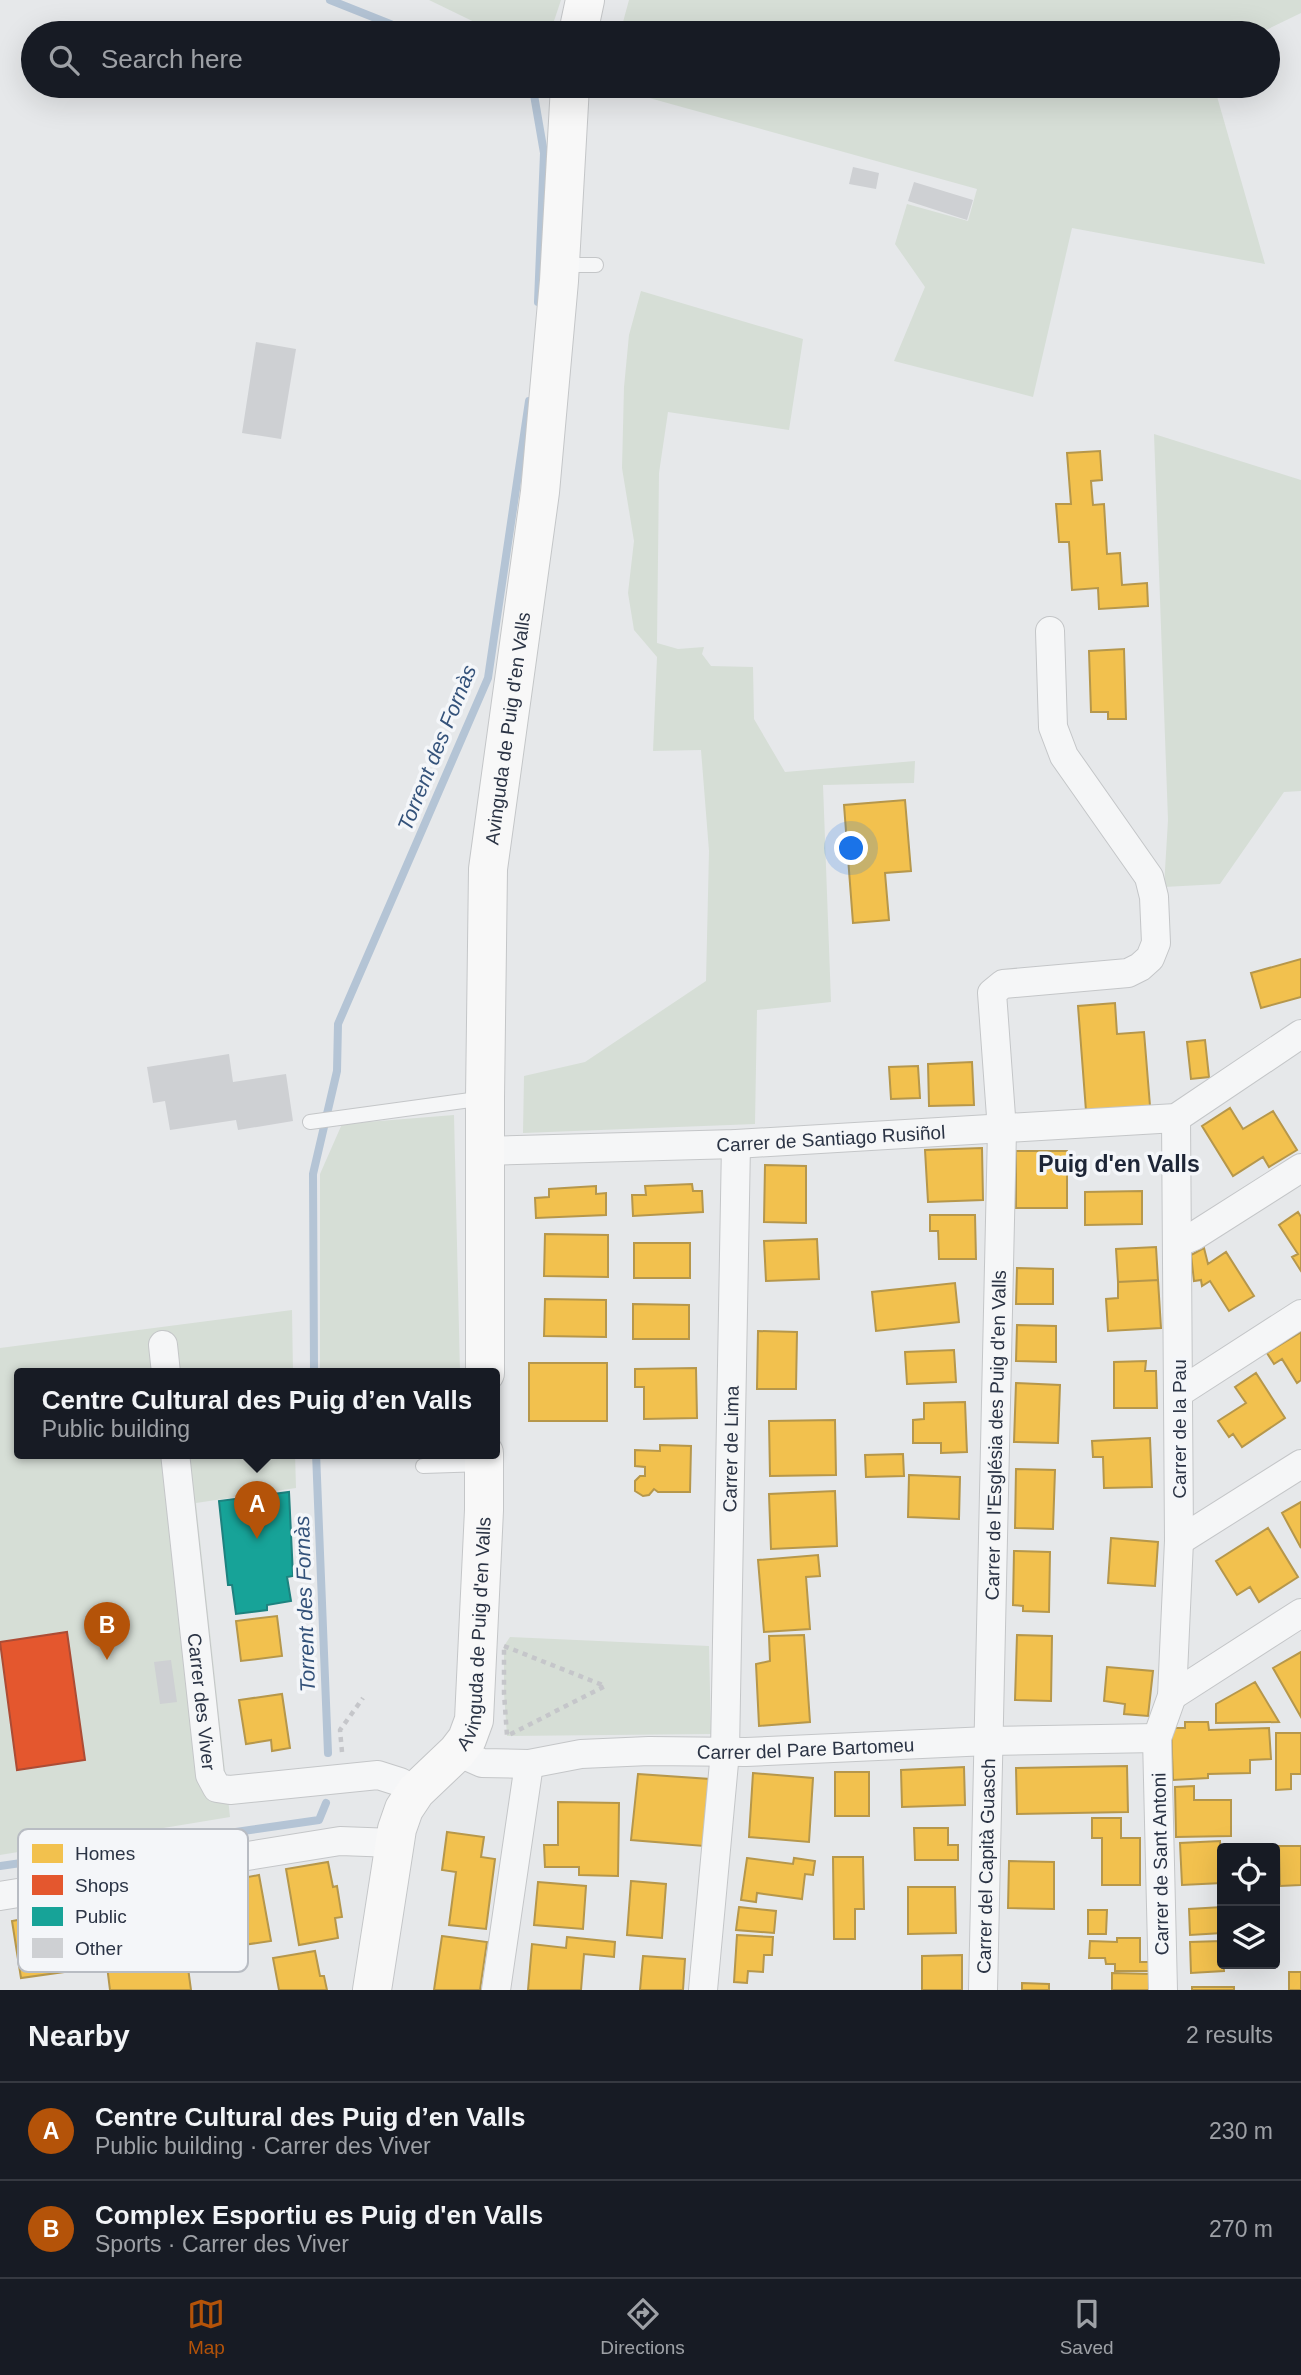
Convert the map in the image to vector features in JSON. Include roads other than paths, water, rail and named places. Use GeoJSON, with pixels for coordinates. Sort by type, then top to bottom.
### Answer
{"type":"FeatureCollection","features":[{"type":"Feature","properties":{"kind":"street"},"geometry":{"type":"LineString","coordinates":[[581,21],[585,0]]}},
{"type":"Feature","properties":{"kind":"street","name":"Avinguda de Puig d'en Valls"},"geometry":{"type":"LineString","coordinates":[[485,1368],[488,869],[540,492],[578,265],[571,98]]}},
{"type":"Feature","properties":{"kind":"street","name":"Carrer de l'Església des Puig d'en Valls"},"geometry":{"type":"LineString","coordinates":[[988,1741],[1002,1130],[992,993],[1003,984],[1128,973],[1150,958],[1156,943],[1154,897],[1149,877],[1064,756],[1053,727],[1050,631]]}},
{"type":"Feature","properties":{"kind":"street"},"geometry":{"type":"LineString","coordinates":[[1176,1118],[1301,1034]]}},
{"type":"Feature","properties":{"kind":"street","name":"Carrer de Santiago Rusiñol"},"geometry":{"type":"LineString","coordinates":[[485,1151],[736,1144],[1176,1118]]}},
{"type":"Feature","properties":{"kind":"street","name":"Carrer de la Pau"},"geometry":{"type":"LineString","coordinates":[[1157,1738],[1172,1696],[1179,1542],[1176,1118]]}},
{"type":"Feature","properties":{"kind":"street","name":"Carrer de Lima"},"geometry":{"type":"LineString","coordinates":[[704,1990],[725,1752],[736,1144]]}},
{"type":"Feature","properties":{"kind":"street"},"geometry":{"type":"LineString","coordinates":[[1177,1243],[1194,1236],[1301,1168]]}},
{"type":"Feature","properties":{"kind":"street"},"geometry":{"type":"LineString","coordinates":[[1180,1392],[1301,1314]]}},
{"type":"Feature","properties":{"kind":"street","name":"Carrer des Viver"},"geometry":{"type":"LineString","coordinates":[[176,1459],[210,1775],[217,1788],[230,1790],[378,1776],[400,1782],[416,1791]]}},
{"type":"Feature","properties":{"kind":"street","name":"Avinguda de Puig d'en Valls"},"geometry":{"type":"LineString","coordinates":[[372,1990],[394,1843],[404,1809],[416,1791],[457,1752],[467,1739],[474,1720],[484,1459]]}},
{"type":"Feature","properties":{"kind":"street"},"geometry":{"type":"LineString","coordinates":[[1179,1542],[1301,1464]]}},
{"type":"Feature","properties":{"kind":"street"},"geometry":{"type":"LineString","coordinates":[[1172,1696],[1301,1613]]}},
{"type":"Feature","properties":{"kind":"street","name":"Carrer del Pare Bartomeu"},"geometry":{"type":"LineString","coordinates":[[457,1752],[482,1763],[529,1764],[581,1754],[649,1751],[725,1752],[988,1741],[1157,1738]]}},
{"type":"Feature","properties":{"kind":"street","name":"Carrer de Sant Antoni"},"geometry":{"type":"LineString","coordinates":[[1157,1738],[1163,1990]]}},
{"type":"Feature","properties":{"kind":"street","name":"Carrer del Capità Guasch"},"geometry":{"type":"LineString","coordinates":[[982,1990],[988,1741]]}},
{"type":"Feature","properties":{"kind":"street"},"geometry":{"type":"LineString","coordinates":[[496,1990],[529,1764]]}},
{"type":"Feature","properties":{"kind":"street"},"geometry":{"type":"LineString","coordinates":[[248,1856],[340,1841],[394,1843]]}},
{"type":"Feature","properties":{"kind":"street"},"geometry":{"type":"LineString","coordinates":[[0,1896],[18,1893]]}},
{"type":"Feature","properties":{"kind":"lane"},"geometry":{"type":"LineString","coordinates":[[310,1122],[485,1098]]}},
{"type":"Feature","properties":{"kind":"lane"},"geometry":{"type":"LineString","coordinates":[[423,1466],[484,1459]]}},
{"type":"Feature","properties":{"kind":"waterway","name":"Torrent des Fornàs"},"geometry":{"type":"LineString","coordinates":[[330,0],[383,21]]}},
{"type":"Feature","properties":{"kind":"waterway","name":"Torrent des Fornàs"},"geometry":{"type":"LineString","coordinates":[[535,98],[544,153],[538,302]]}},
{"type":"Feature","properties":{"kind":"waterway","name":"Torrent des Fornàs"},"geometry":{"type":"LineString","coordinates":[[314,1368],[313,1174],[337,1071],[338,1024],[488,678],[529,401]]}},
{"type":"Feature","properties":{"kind":"waterway","name":"Torrent des Fornàs"},"geometry":{"type":"LineString","coordinates":[[316,1459],[328,1753]]}},
{"type":"Feature","properties":{"kind":"waterway","name":"Torrent des Fornàs"},"geometry":{"type":"LineString","coordinates":[[248,1830],[319,1820],[326,1803]]}},
{"type":"Feature","properties":{"kind":"waterway","name":"Torrent des Fornàs"},"geometry":{"type":"LineString","coordinates":[[0,1866],[18,1863]]}},
{"type":"Feature","properties":{"kind":"place","name":"Centre Cultural des Puig d’en Valls"},"geometry":{"type":"Point","coordinates":[257,1539]}},
{"type":"Feature","properties":{"kind":"place","name":"Complex Esportiu es Puig d'en Valls"},"geometry":{"type":"Point","coordinates":[107,1660]}},
{"type":"Feature","properties":{"kind":"district","name":"Puig d'en Valls"},"geometry":{"type":"Point","coordinates":[1119,1164]}}]}
